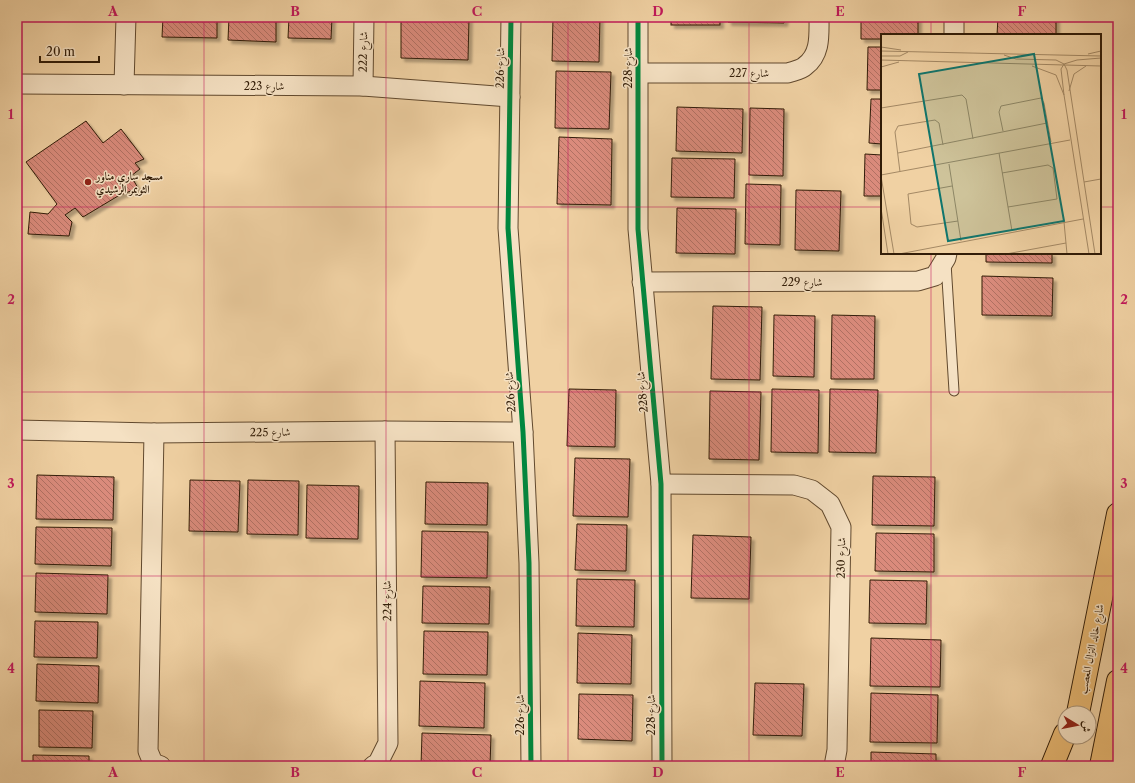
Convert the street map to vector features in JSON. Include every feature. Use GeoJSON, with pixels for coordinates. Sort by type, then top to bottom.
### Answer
{"type":"FeatureCollection","features":[{"type":"Feature","properties":{"kind":"main road","name":"شارع خالد النزال المعصب"},"geometry":{"type":"LineString","coordinates":[[1080,703],[1118,514]]}},
{"type":"Feature","properties":{"kind":"main road"},"geometry":{"type":"LineString","coordinates":[[1101,766],[1118,681]]}},
{"type":"Feature","properties":{"kind":"main road"},"geometry":{"type":"LineString","coordinates":[[1052,766],[1061,745]]}},
{"type":"Feature","properties":{"kind":"main road"},"geometry":{"type":"LineString","coordinates":[[1068,766],[1072,745]]}},
{"type":"Feature","properties":{"kind":"street"},"geometry":{"type":"LineString","coordinates":[[124,85],[126,17]]}},
{"type":"Feature","properties":{"kind":"street","name":"شارع 222"},"geometry":{"type":"LineString","coordinates":[[363,86],[364,17]]}},
{"type":"Feature","properties":{"kind":"street","name":"شارع 226"},"geometry":{"type":"LineString","coordinates":[[511,17],[508,228],[523,432],[529,563],[531,766]]}},
{"type":"Feature","properties":{"kind":"street","name":"شارع 228"},"geometry":{"type":"LineString","coordinates":[[638,17],[638,229],[661,484],[662,766]]}},
{"type":"Feature","properties":{"kind":"street","name":"شارع 227"},"geometry":{"type":"LineString","coordinates":[[638,73],[788,73],[804,67],[816,54],[819,36],[819,17]]}},
{"type":"Feature","properties":{"kind":"street"},"geometry":{"type":"LineString","coordinates":[[954,17],[954,34]]}},
{"type":"Feature","properties":{"kind":"street","name":"شارع 223"},"geometry":{"type":"LineString","coordinates":[[17,84],[363,86],[510,97]]}},
{"type":"Feature","properties":{"kind":"street","name":"شارع 229"},"geometry":{"type":"LineString","coordinates":[[642,282],[918,281],[935,276],[947,255]]}},
{"type":"Feature","properties":{"kind":"street","name":"شارع 225"},"geometry":{"type":"LineString","coordinates":[[17,430],[154,433],[385,431],[523,432]]}},
{"type":"Feature","properties":{"kind":"street","name":"شارع 224"},"geometry":{"type":"LineString","coordinates":[[373,766],[378,763],[388,743],[385,431]]}},
{"type":"Feature","properties":{"kind":"street"},"geometry":{"type":"LineString","coordinates":[[154,433],[148,751],[153,763],[161,766]]}},
{"type":"Feature","properties":{"kind":"street","name":"شارع 230"},"geometry":{"type":"LineString","coordinates":[[661,484],[794,485],[812,490],[830,504],[841,527],[838,750],[834,766]]}},
{"type":"Feature","properties":{"kind":"lane"},"geometry":{"type":"LineString","coordinates":[[947,255],[954,390]]}},
{"type":"Feature","properties":{"kind":"building"},"geometry":{"type":"Polygon","coordinates":[[[163,17],[217,17],[217,38],[162,37],[163,17]]]}},
{"type":"Feature","properties":{"kind":"building"},"geometry":{"type":"Polygon","coordinates":[[[229,17],[276,17],[276,42],[228,40],[229,17]]]}},
{"type":"Feature","properties":{"kind":"building"},"geometry":{"type":"Polygon","coordinates":[[[289,17],[332,17],[331,39],[288,38],[289,17]]]}},
{"type":"Feature","properties":{"kind":"building"},"geometry":{"type":"Polygon","coordinates":[[[401,17],[469,18],[468,60],[401,58],[401,17]]]}},
{"type":"Feature","properties":{"kind":"building"},"geometry":{"type":"Polygon","coordinates":[[[553,17],[600,17],[599,62],[552,61],[553,17]]]}},
{"type":"Feature","properties":{"kind":"building"},"geometry":{"type":"Polygon","coordinates":[[[671,17],[720,17],[720,25],[671,25],[671,17]]]}},
{"type":"Feature","properties":{"kind":"building"},"geometry":{"type":"Polygon","coordinates":[[[728,17],[785,17],[784,23],[728,22],[728,17]]]}},
{"type":"Feature","properties":{"kind":"building"},"geometry":{"type":"Polygon","coordinates":[[[861,17],[918,17],[918,34],[881,34],[881,39],[861,39],[861,17]]]}},
{"type":"Feature","properties":{"kind":"building"},"geometry":{"type":"Polygon","coordinates":[[[998,17],[1056,17],[1056,34],[997,34],[998,17]]]}},
{"type":"Feature","properties":{"kind":"building"},"geometry":{"type":"Polygon","coordinates":[[[868,47],[881,47],[881,90],[867,90],[868,47]]]}},
{"type":"Feature","properties":{"kind":"building"},"geometry":{"type":"Polygon","coordinates":[[[556,71],[611,72],[609,129],[555,128],[556,71]]]}},
{"type":"Feature","properties":{"kind":"building"},"geometry":{"type":"Polygon","coordinates":[[[871,99],[881,99],[881,144],[869,143],[871,99]]]}},
{"type":"Feature","properties":{"kind":"building"},"geometry":{"type":"Polygon","coordinates":[[[677,107],[743,109],[742,153],[676,151],[677,107]]]}},
{"type":"Feature","properties":{"kind":"building"},"geometry":{"type":"Polygon","coordinates":[[[750,108],[784,109],[783,176],[749,175],[750,108]]]}},
{"type":"Feature","properties":{"kind":"building","name":"مسجد ساري مناور الثويمر الرشيدي"},"geometry":{"type":"Polygon","coordinates":[[[86,121],[103,143],[121,129],[144,159],[135,163],[140,169],[131,176],[138,188],[118,196],[83,217],[75,208],[65,215],[72,222],[69,236],[28,234],[30,212],[48,214],[57,204],[26,162],[86,121]]]}},
{"type":"Feature","properties":{"kind":"building"},"geometry":{"type":"Polygon","coordinates":[[[559,137],[612,139],[611,205],[557,204],[559,137]]]}},
{"type":"Feature","properties":{"kind":"building"},"geometry":{"type":"Polygon","coordinates":[[[865,154],[881,155],[881,196],[864,196],[865,154]]]}},
{"type":"Feature","properties":{"kind":"building"},"geometry":{"type":"Polygon","coordinates":[[[672,158],[735,159],[734,198],[671,197],[672,158]]]}},
{"type":"Feature","properties":{"kind":"building"},"geometry":{"type":"Polygon","coordinates":[[[746,184],[781,185],[780,245],[745,244],[746,184]]]}},
{"type":"Feature","properties":{"kind":"building"},"geometry":{"type":"Polygon","coordinates":[[[796,190],[841,191],[839,251],[795,250],[796,190]]]}},
{"type":"Feature","properties":{"kind":"building"},"geometry":{"type":"Polygon","coordinates":[[[677,208],[736,209],[735,254],[676,253],[677,208]]]}},
{"type":"Feature","properties":{"kind":"building"},"geometry":{"type":"Polygon","coordinates":[[[986,254],[1052,254],[1052,263],[986,262],[986,254]]]}},
{"type":"Feature","properties":{"kind":"building"},"geometry":{"type":"Polygon","coordinates":[[[982,276],[1053,278],[1052,316],[982,315],[982,276]]]}},
{"type":"Feature","properties":{"kind":"building"},"geometry":{"type":"Polygon","coordinates":[[[713,306],[762,307],[760,380],[711,379],[713,306]]]}},
{"type":"Feature","properties":{"kind":"building"},"geometry":{"type":"Polygon","coordinates":[[[774,315],[815,316],[814,377],[773,376],[774,315]]]}},
{"type":"Feature","properties":{"kind":"building"},"geometry":{"type":"Polygon","coordinates":[[[832,315],[875,316],[874,379],[831,379],[832,315]]]}},
{"type":"Feature","properties":{"kind":"building"},"geometry":{"type":"Polygon","coordinates":[[[569,389],[616,390],[615,447],[567,446],[569,389]]]}},
{"type":"Feature","properties":{"kind":"building"},"geometry":{"type":"Polygon","coordinates":[[[772,389],[819,390],[818,453],[771,452],[772,389]]]}},
{"type":"Feature","properties":{"kind":"building"},"geometry":{"type":"Polygon","coordinates":[[[830,389],[878,390],[876,453],[829,452],[830,389]]]}},
{"type":"Feature","properties":{"kind":"building"},"geometry":{"type":"Polygon","coordinates":[[[710,391],[761,392],[759,460],[709,459],[710,391]]]}},
{"type":"Feature","properties":{"kind":"building"},"geometry":{"type":"Polygon","coordinates":[[[575,458],[630,459],[628,517],[573,516],[575,458]]]}},
{"type":"Feature","properties":{"kind":"building"},"geometry":{"type":"Polygon","coordinates":[[[37,475],[114,477],[113,520],[36,519],[37,475]]]}},
{"type":"Feature","properties":{"kind":"building"},"geometry":{"type":"Polygon","coordinates":[[[873,476],[935,477],[934,526],[872,525],[873,476]]]}},
{"type":"Feature","properties":{"kind":"building"},"geometry":{"type":"Polygon","coordinates":[[[190,480],[240,481],[238,532],[189,531],[190,480]]]}},
{"type":"Feature","properties":{"kind":"building"},"geometry":{"type":"Polygon","coordinates":[[[248,480],[299,481],[298,535],[247,534],[248,480]]]}},
{"type":"Feature","properties":{"kind":"building"},"geometry":{"type":"Polygon","coordinates":[[[426,482],[488,483],[487,525],[425,524],[426,482]]]}},
{"type":"Feature","properties":{"kind":"building"},"geometry":{"type":"Polygon","coordinates":[[[307,485],[359,486],[358,539],[306,538],[307,485]]]}},
{"type":"Feature","properties":{"kind":"building"},"geometry":{"type":"Polygon","coordinates":[[[577,524],[627,525],[626,571],[575,570],[577,524]]]}},
{"type":"Feature","properties":{"kind":"building"},"geometry":{"type":"Polygon","coordinates":[[[36,527],[112,528],[111,566],[35,564],[36,527]]]}},
{"type":"Feature","properties":{"kind":"building"},"geometry":{"type":"Polygon","coordinates":[[[422,531],[488,532],[487,578],[421,577],[422,531]]]}},
{"type":"Feature","properties":{"kind":"building"},"geometry":{"type":"Polygon","coordinates":[[[876,533],[934,534],[934,572],[875,571],[876,533]]]}},
{"type":"Feature","properties":{"kind":"building"},"geometry":{"type":"Polygon","coordinates":[[[693,535],[751,537],[749,599],[691,598],[693,535]]]}},
{"type":"Feature","properties":{"kind":"building"},"geometry":{"type":"Polygon","coordinates":[[[36,573],[108,575],[107,614],[35,612],[36,573]]]}},
{"type":"Feature","properties":{"kind":"building"},"geometry":{"type":"Polygon","coordinates":[[[577,579],[635,580],[634,627],[576,626],[577,579]]]}},
{"type":"Feature","properties":{"kind":"building"},"geometry":{"type":"Polygon","coordinates":[[[870,580],[927,581],[926,624],[869,623],[870,580]]]}},
{"type":"Feature","properties":{"kind":"building"},"geometry":{"type":"Polygon","coordinates":[[[423,586],[490,587],[489,624],[422,623],[423,586]]]}},
{"type":"Feature","properties":{"kind":"building"},"geometry":{"type":"Polygon","coordinates":[[[35,621],[98,622],[97,658],[34,657],[35,621]]]}},
{"type":"Feature","properties":{"kind":"building"},"geometry":{"type":"Polygon","coordinates":[[[424,631],[488,632],[487,675],[423,674],[424,631]]]}},
{"type":"Feature","properties":{"kind":"building"},"geometry":{"type":"Polygon","coordinates":[[[578,633],[632,635],[631,684],[577,683],[578,633]]]}},
{"type":"Feature","properties":{"kind":"building"},"geometry":{"type":"Polygon","coordinates":[[[871,638],[941,640],[940,687],[870,686],[871,638]]]}},
{"type":"Feature","properties":{"kind":"building"},"geometry":{"type":"Polygon","coordinates":[[[37,664],[99,666],[98,703],[36,701],[37,664]]]}},
{"type":"Feature","properties":{"kind":"building"},"geometry":{"type":"Polygon","coordinates":[[[420,681],[485,683],[484,728],[419,726],[420,681]]]}},
{"type":"Feature","properties":{"kind":"building"},"geometry":{"type":"Polygon","coordinates":[[[755,683],[804,684],[802,736],[753,735],[755,683]]]}},
{"type":"Feature","properties":{"kind":"building"},"geometry":{"type":"Polygon","coordinates":[[[871,693],[938,695],[937,743],[870,742],[871,693]]]}},
{"type":"Feature","properties":{"kind":"building"},"geometry":{"type":"Polygon","coordinates":[[[579,694],[633,695],[632,741],[578,739],[579,694]]]}},
{"type":"Feature","properties":{"kind":"building"},"geometry":{"type":"Polygon","coordinates":[[[39,710],[93,711],[92,748],[39,747],[39,710]]]}},
{"type":"Feature","properties":{"kind":"building"},"geometry":{"type":"Polygon","coordinates":[[[422,733],[491,735],[490,766],[421,766],[422,733]]]}},
{"type":"Feature","properties":{"kind":"building"},"geometry":{"type":"Polygon","coordinates":[[[871,752],[936,754],[936,766],[871,766],[871,752]]]}},
{"type":"Feature","properties":{"kind":"building"},"geometry":{"type":"Polygon","coordinates":[[[33,755],[89,756],[89,766],[33,766],[33,755]]]}},
{"type":"Feature","properties":{"kind":"cycle path"},"geometry":{"type":"LineString","coordinates":[[511,17],[508,228],[523,432],[529,563],[531,766]]}},
{"type":"Feature","properties":{"kind":"cycle path"},"geometry":{"type":"LineString","coordinates":[[638,17],[638,229],[661,484],[662,766]]}},
{"type":"Feature","properties":{"kind":"place","name":"مسجد ساري مناور الثويمر الرشيدي"},"geometry":{"type":"Point","coordinates":[88,182]}}]}
